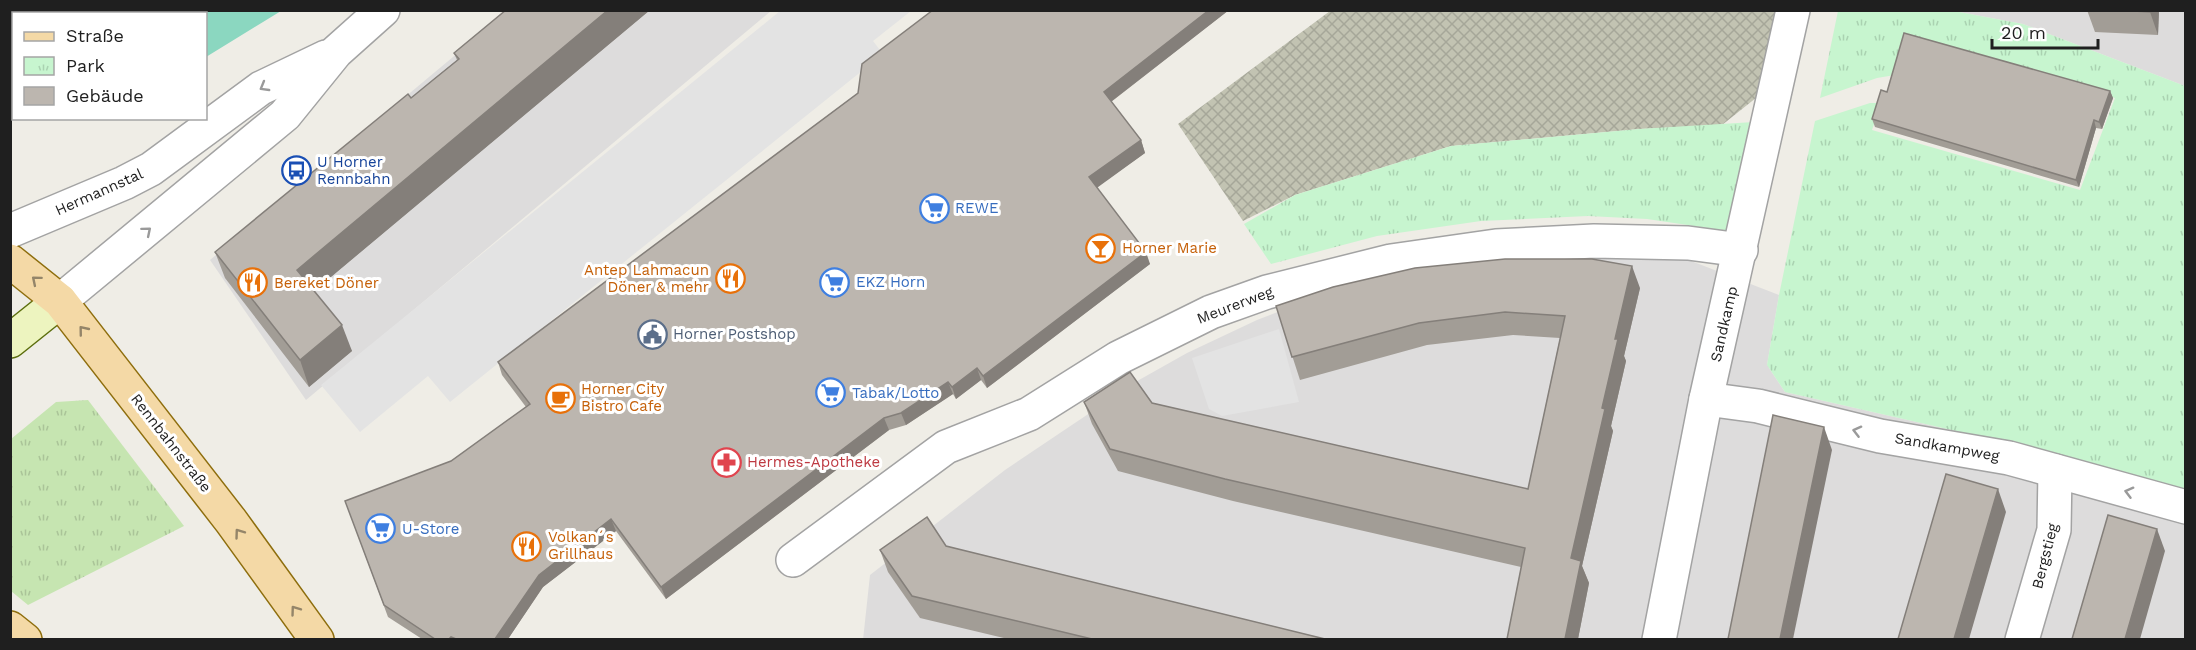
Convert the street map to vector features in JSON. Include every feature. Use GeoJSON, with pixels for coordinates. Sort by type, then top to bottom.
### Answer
{"type":"FeatureCollection","features":[{"type":"Feature","properties":{"kind":"main road","name":"Rennbahnstraße"},"geometry":{"type":"LineString","coordinates":[[10,261],[60,301],[231,521],[316,639]]}},
{"type":"Feature","properties":{"kind":"main road"},"geometry":{"type":"LineString","coordinates":[[10,341],[60,301]]}},
{"type":"Feature","properties":{"kind":"main road"},"geometry":{"type":"LineString","coordinates":[[10,628],[25,639]]}},
{"type":"Feature","properties":{"kind":"street","name":"Hermannstal"},"geometry":{"type":"LineString","coordinates":[[60,301],[102,269],[285,115],[336,52],[383,10]]}},
{"type":"Feature","properties":{"kind":"street","name":"Sandkamp"},"geometry":{"type":"LineString","coordinates":[[1659,639],[1706,399],[1793,10]]}},
{"type":"Feature","properties":{"kind":"street","name":"Hermannstal"},"geometry":{"type":"LineString","coordinates":[[10,231],[124,183],[151,168],[261,88],[336,52]]}},
{"type":"Feature","properties":{"kind":"street","name":"Meurerweg"},"geometry":{"type":"LineString","coordinates":[[793,560],[946,447],[1029,414],[1118,358],[1211,312],[1267,292],[1391,261],[1496,246],[1594,241],[1688,243],[1741,250]]}},
{"type":"Feature","properties":{"kind":"street","name":"Sandkampweg"},"geometry":{"type":"LineString","coordinates":[[1706,399],[1758,406],[1880,436],[2009,458],[2186,507]]}},
{"type":"Feature","properties":{"kind":"street","name":"Bergstieg"},"geometry":{"type":"LineString","coordinates":[[2022,639],[2054,530],[2055,471]]}},
{"type":"Feature","properties":{"kind":"shaded area"},"geometry":{"type":"Polygon","coordinates":[[[508,11],[771,11],[306,400],[210,260],[508,11]]]}},
{"type":"Feature","properties":{"kind":"shaded area"},"geometry":{"type":"Polygon","coordinates":[[[780,11],[911,11],[873,41],[883,54],[450,402],[428,376],[360,432],[321,385],[780,11]]]}},
{"type":"Feature","properties":{"kind":"shaded area"},"geometry":{"type":"Polygon","coordinates":[[[1330,11],[1782,11],[1771,86],[1722,125],[1639,129],[1451,146],[1295,195],[1243,221],[1178,124],[1330,11]]]}},
{"type":"Feature","properties":{"kind":"shaded area"},"geometry":{"type":"Polygon","coordinates":[[[1954,11],[2185,11],[2185,86],[2023,24],[1954,11]]]}},
{"type":"Feature","properties":{"kind":"shaded area"},"geometry":{"type":"Polygon","coordinates":[[[1528,256],[1686,259],[1779,295],[1767,365],[1785,392],[1956,431],[2185,490],[2185,639],[863,640],[870,575],[1005,470],[1139,380],[1187,353],[1257,320],[1311,299],[1528,256]]]}},
{"type":"Feature","properties":{"kind":"shaded area"},"geometry":{"type":"Polygon","coordinates":[[[1279,329],[1299,402],[1222,416],[1209,409],[1192,358],[1279,329]]]}},
{"type":"Feature","properties":{"kind":"green space"},"geometry":{"type":"Polygon","coordinates":[[[11,10],[281,10],[207,56],[207,12],[12,12],[11,114],[11,10]]]}},
{"type":"Feature","properties":{"kind":"green space"},"geometry":{"type":"Polygon","coordinates":[[[1838,11],[1954,11],[2023,24],[2185,86],[2185,490],[1956,431],[1785,392],[1767,365],[1815,121],[1870,103],[1881,103],[1872,130],[2080,190],[2115,98],[1906,38],[1895,75],[1877,78],[1820,98],[1838,11]]]}},
{"type":"Feature","properties":{"kind":"green space"},"geometry":{"type":"Polygon","coordinates":[[[1754,122],[1728,231],[1647,219],[1588,216],[1481,221],[1377,236],[1271,264],[1244,224],[1295,195],[1451,146],[1639,129],[1754,122]]]}},
{"type":"Feature","properties":{"kind":"green space"},"geometry":{"type":"Polygon","coordinates":[[[88,400],[184,526],[28,605],[11,591],[11,439],[56,402],[88,400]]]}},
{"type":"Feature","properties":{"kind":"building"},"geometry":{"type":"Polygon","coordinates":[[[506,10],[608,10],[297,270],[342,325],[300,360],[215,252],[408,94],[411,98],[459,59],[454,53],[506,10]]]}},
{"type":"Feature","properties":{"kind":"building"},"geometry":{"type":"Polygon","coordinates":[[[933,10],[1209,10],[1104,92],[1141,140],[1089,177],[1146,252],[983,376],[977,368],[952,387],[948,382],[901,413],[884,418],[661,587],[611,519],[539,575],[495,639],[451,637],[435,639],[384,605],[345,501],[451,461],[530,404],[498,362],[858,93],[862,64],[933,10]]]}},
{"type":"Feature","properties":{"kind":"building"},"geometry":{"type":"Polygon","coordinates":[[[2115,10],[2150,10],[2150,12],[2115,10]]]}},
{"type":"Feature","properties":{"kind":"building"},"geometry":{"type":"Polygon","coordinates":[[[1904,33],[2110,91],[2099,122],[2094,120],[2076,180],[1872,119],[1881,90],[1887,92],[1904,33]]]}},
{"type":"Feature","properties":{"kind":"building"},"geometry":{"type":"Polygon","coordinates":[[[1505,259],[1592,259],[1632,266],[1615,339],[1618,339],[1602,408],[1605,409],[1571,558],[1581,561],[1565,639],[1507,639],[1525,548],[1225,479],[1110,449],[1084,402],[1130,372],[1152,403],[1528,489],[1565,316],[1505,312],[1419,323],[1292,357],[1276,306],[1333,287],[1415,268],[1505,259]]]}},
{"type":"Feature","properties":{"kind":"building"},"geometry":{"type":"Polygon","coordinates":[[[1773,415],[1824,427],[1780,639],[1728,639],[1773,415]]]}},
{"type":"Feature","properties":{"kind":"building"},"geometry":{"type":"Polygon","coordinates":[[[1946,474],[1998,489],[1954,639],[1898,639],[1946,474]]]}},
{"type":"Feature","properties":{"kind":"building"},"geometry":{"type":"Polygon","coordinates":[[[2108,515],[2157,529],[2125,639],[2072,639],[2108,515]]]}},
{"type":"Feature","properties":{"kind":"building"},"geometry":{"type":"Polygon","coordinates":[[[927,517],[946,546],[1325,639],[1092,639],[912,596],[880,550],[927,517]]]}},
{"type":"Feature","properties":{"kind":"place","name":"U Horner Rennbahn"},"geometry":{"type":"Point","coordinates":[296,171]}},
{"type":"Feature","properties":{"kind":"place","name":"REWE"},"geometry":{"type":"Point","coordinates":[934,208]}},
{"type":"Feature","properties":{"kind":"place","name":"Horner Marie"},"geometry":{"type":"Point","coordinates":[1101,248]}},
{"type":"Feature","properties":{"kind":"place","name":"Antep Lahmacun Döner & mehr"},"geometry":{"type":"Point","coordinates":[730,279]}},
{"type":"Feature","properties":{"kind":"place","name":"EKZ Horn"},"geometry":{"type":"Point","coordinates":[835,282]}},
{"type":"Feature","properties":{"kind":"place","name":"Bereket Döner"},"geometry":{"type":"Point","coordinates":[253,283]}},
{"type":"Feature","properties":{"kind":"place","name":"Horner Postshop"},"geometry":{"type":"Point","coordinates":[652,334]}},
{"type":"Feature","properties":{"kind":"place","name":"Tabak/Lotto"},"geometry":{"type":"Point","coordinates":[831,393]}},
{"type":"Feature","properties":{"kind":"place","name":"Horner City Bistro Cafe"},"geometry":{"type":"Point","coordinates":[560,398]}},
{"type":"Feature","properties":{"kind":"place","name":"Hermes-Apotheke"},"geometry":{"type":"Point","coordinates":[726,462]}},
{"type":"Feature","properties":{"kind":"place","name":"U-Store"},"geometry":{"type":"Point","coordinates":[381,529]}},
{"type":"Feature","properties":{"kind":"place","name":"Volkan´s Grillhaus"},"geometry":{"type":"Point","coordinates":[527,546]}}]}
